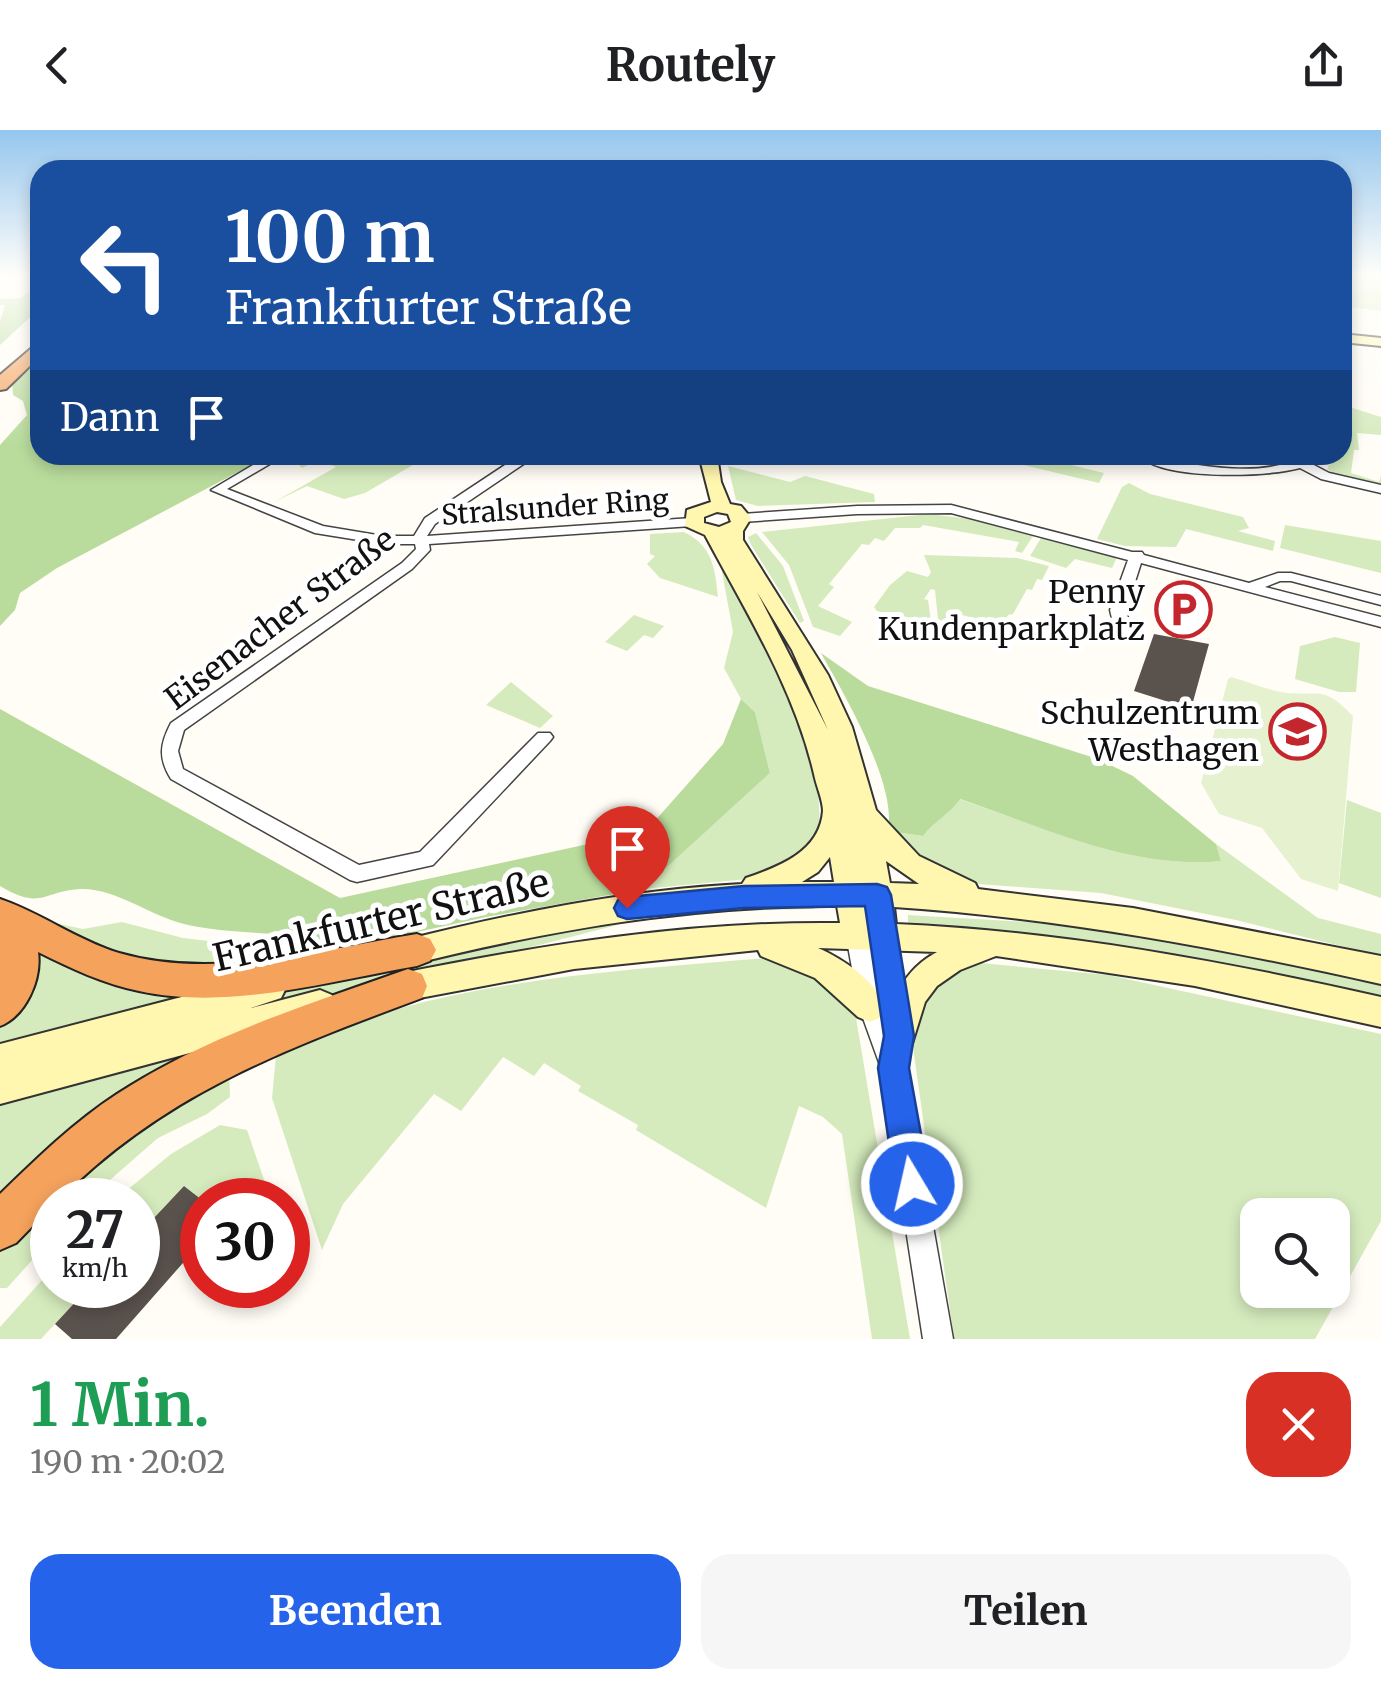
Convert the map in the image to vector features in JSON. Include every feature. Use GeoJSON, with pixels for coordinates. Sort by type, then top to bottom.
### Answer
{"type":"FeatureCollection","features":[{"type":"Feature","properties":{"kind":"highway"},"geometry":{"type":"LineString","coordinates":[[0,367],[30,339]]}},
{"type":"Feature","properties":{"kind":"highway"},"geometry":{"type":"LineString","coordinates":[[0,385],[30,356]]}},
{"type":"Feature","properties":{"kind":"highway"},"geometry":{"type":"LineString","coordinates":[[0,917],[142,976],[186,980],[412,968]]}},
{"type":"Feature","properties":{"kind":"highway"},"geometry":{"type":"LineString","coordinates":[[0,917],[15,937],[23,962],[14,989],[0,1008]]}},
{"type":"Feature","properties":{"kind":"highway"},"geometry":{"type":"LineString","coordinates":[[0,1227],[96,1136],[168,1087],[210,1063],[412,968]]}},
{"type":"Feature","properties":{"kind":"street"},"geometry":{"type":"LineString","coordinates":[[1352,342],[1381,344]]}},
{"type":"Feature","properties":{"kind":"street","name":"Stralsunder Ring"},"geometry":{"type":"LineString","coordinates":[[262,465],[218,490],[320,530],[383,540],[422,542],[857,510],[951,510],[1137,555],[1381,622]]}},
{"type":"Feature","properties":{"kind":"street","name":"Stralsunder Ring"},"geometry":{"type":"LineString","coordinates":[[422,542],[420,534],[430,521],[514,465]]}},
{"type":"Feature","properties":{"kind":"street"},"geometry":{"type":"LineString","coordinates":[[701,465],[718,520],[819,684],[847,748],[850,811],[870,936],[899,1036]]}},
{"type":"Feature","properties":{"kind":"street"},"geometry":{"type":"LineString","coordinates":[[710,465],[718,520]]}},
{"type":"Feature","properties":{"kind":"street"},"geometry":{"type":"LineString","coordinates":[[1178,465],[1235,472],[1286,465]]}},
{"type":"Feature","properties":{"kind":"street"},"geometry":{"type":"LineString","coordinates":[[1304,465],[1325,476],[1381,489]]}},
{"type":"Feature","properties":{"kind":"street","name":"Eisenacher Straße"},"geometry":{"type":"LineString","coordinates":[[422,542],[423,550],[407,566],[178,728],[168,749],[168,761],[177,774],[357,874],[426,859],[544,737]]}},
{"type":"Feature","properties":{"kind":"street"},"geometry":{"type":"LineString","coordinates":[[1122,627],[1118,610],[1137,555]]}},
{"type":"Feature","properties":{"kind":"street"},"geometry":{"type":"LineString","coordinates":[[1251,587],[1278,577],[1290,578],[1381,602]]}},
{"type":"Feature","properties":{"kind":"street"},"geometry":{"type":"LineString","coordinates":[[715,898],[790,877],[808,867],[850,811]]}},
{"type":"Feature","properties":{"kind":"street"},"geometry":{"type":"LineString","coordinates":[[850,811],[919,873],[998,902]]}},
{"type":"Feature","properties":{"kind":"street","name":"Frankfurter Straße"},"geometry":{"type":"LineString","coordinates":[[0,1060],[412,968],[627,908],[715,898],[864,895],[998,902],[1234,937],[1381,970]]}},
{"type":"Feature","properties":{"kind":"street"},"geometry":{"type":"LineString","coordinates":[[870,936],[870,1007]]}},
{"type":"Feature","properties":{"kind":"street","name":"Frankfurter Straße"},"geometry":{"type":"LineString","coordinates":[[0,1087],[273,1015],[412,968],[738,939],[870,936],[997,943],[1198,972],[1381,1012]]}},
{"type":"Feature","properties":{"kind":"street"},"geometry":{"type":"LineString","coordinates":[[738,939],[821,961],[851,985],[870,1007],[894,1068],[938,1339]]}},
{"type":"Feature","properties":{"kind":"street"},"geometry":{"type":"LineString","coordinates":[[894,1068],[913,988],[924,974],[940,963],[997,943]]}},
{"type":"Feature","properties":{"kind":"green space"},"geometry":{"type":"Polygon","coordinates":[[[0,332],[14,332],[0,345],[0,332]]]}},
{"type":"Feature","properties":{"kind":"green space"},"geometry":{"type":"Polygon","coordinates":[[[30,365],[30,465],[251,465],[57,568],[20,593],[15,610],[0,626],[0,445],[27,415],[23,401],[13,395],[12,383],[30,365]]]}},
{"type":"Feature","properties":{"kind":"green space"},"geometry":{"type":"Polygon","coordinates":[[[1352,408],[1381,417],[1381,435],[1357,433],[1359,450],[1354,450],[1351,473],[1379,482],[1381,476],[1381,485],[1336,475],[1327,469],[1329,465],[1352,465],[1352,408]]]}},
{"type":"Feature","properties":{"kind":"green space"},"geometry":{"type":"Polygon","coordinates":[[[331,465],[413,465],[365,493],[344,499],[307,486],[274,502],[336,467],[331,465]]]}},
{"type":"Feature","properties":{"kind":"green space"},"geometry":{"type":"Polygon","coordinates":[[[1024,465],[1071,465],[1104,473],[1099,483],[1024,465]]]}},
{"type":"Feature","properties":{"kind":"green space"},"geometry":{"type":"Polygon","coordinates":[[[728,466],[790,482],[805,476],[874,494],[875,502],[758,506],[736,500],[728,466]]]}},
{"type":"Feature","properties":{"kind":"green space"},"geometry":{"type":"Polygon","coordinates":[[[1129,483],[1150,494],[1243,517],[1249,528],[1238,531],[1275,541],[1273,551],[1186,529],[1176,547],[1125,546],[1097,539],[1122,487],[1129,483]]]}},
{"type":"Feature","properties":{"kind":"green space"},"geometry":{"type":"Polygon","coordinates":[[[929,514],[971,519],[1033,536],[1022,553],[1015,551],[1019,542],[923,525],[895,528],[884,541],[875,538],[869,545],[862,544],[829,584],[834,587],[818,606],[852,622],[840,636],[813,627],[789,565],[762,532],[929,514]]]}},
{"type":"Feature","properties":{"kind":"green space"},"geometry":{"type":"Polygon","coordinates":[[[1285,525],[1381,541],[1381,573],[1280,548],[1285,525]]]}},
{"type":"Feature","properties":{"kind":"green space"},"geometry":{"type":"Polygon","coordinates":[[[684,532],[707,551],[718,597],[660,578],[647,564],[655,556],[650,554],[650,534],[684,532]]]}},
{"type":"Feature","properties":{"kind":"green space"},"geometry":{"type":"Polygon","coordinates":[[[756,533],[783,566],[804,621],[800,623],[751,545],[748,537],[756,533]]]}},
{"type":"Feature","properties":{"kind":"green space"},"geometry":{"type":"Polygon","coordinates":[[[1041,538],[1116,559],[1112,568],[1075,559],[1066,568],[1030,556],[1041,538]]]}},
{"type":"Feature","properties":{"kind":"green space"},"geometry":{"type":"Polygon","coordinates":[[[924,555],[1017,558],[1049,566],[1042,580],[1037,579],[1032,590],[1027,589],[1002,625],[954,613],[943,630],[939,629],[935,590],[931,589],[924,599],[928,600],[932,628],[877,611],[874,607],[890,585],[907,571],[928,577],[931,572],[924,555]]]}},
{"type":"Feature","properties":{"kind":"green space"},"geometry":{"type":"Polygon","coordinates":[[[720,561],[773,661],[805,740],[820,816],[816,849],[770,877],[643,889],[770,773],[755,712],[741,699],[724,668],[733,632],[720,561]]]}},
{"type":"Feature","properties":{"kind":"green space"},"geometry":{"type":"Polygon","coordinates":[[[634,615],[664,626],[653,638],[644,635],[627,651],[605,642],[634,615]]]}},
{"type":"Feature","properties":{"kind":"green space"},"geometry":{"type":"Polygon","coordinates":[[[1335,637],[1360,643],[1356,692],[1339,692],[1295,679],[1300,646],[1335,637]]]}},
{"type":"Feature","properties":{"kind":"green space"},"geometry":{"type":"Polygon","coordinates":[[[821,653],[868,686],[1098,759],[1133,776],[1216,844],[1221,861],[1188,862],[1121,853],[960,799],[923,836],[888,831],[889,812],[877,765],[821,653]]]}},
{"type":"Feature","properties":{"kind":"green space"},"geometry":{"type":"Polygon","coordinates":[[[1231,677],[1280,692],[1328,696],[1353,716],[1338,891],[1301,879],[1262,828],[1219,814],[1201,783],[1231,677]]]}},
{"type":"Feature","properties":{"kind":"green space"},"geometry":{"type":"Polygon","coordinates":[[[511,682],[553,716],[540,728],[486,705],[511,682]]]}},
{"type":"Feature","properties":{"kind":"green space"},"geometry":{"type":"Polygon","coordinates":[[[741,699],[755,712],[770,773],[643,889],[486,917],[284,961],[276,934],[184,924],[94,890],[68,890],[34,898],[0,886],[0,709],[340,898],[634,834],[653,823],[723,744],[741,699]]]}},
{"type":"Feature","properties":{"kind":"green space"},"geometry":{"type":"Polygon","coordinates":[[[959,799],[1087,844],[1154,859],[1221,861],[1216,844],[1318,918],[1381,934],[1381,956],[1236,920],[1101,893],[979,884],[939,876],[888,831],[923,836],[959,799]]]}},
{"type":"Feature","properties":{"kind":"green space"},"geometry":{"type":"Polygon","coordinates":[[[1347,800],[1381,813],[1381,898],[1339,883],[1347,800]]]}},
{"type":"Feature","properties":{"kind":"green space"},"geometry":{"type":"Polygon","coordinates":[[[814,905],[814,909],[734,911],[629,922],[473,962],[0,1070],[301,987],[504,940],[710,910],[814,905]]]}},
{"type":"Feature","properties":{"kind":"green space"},"geometry":{"type":"Polygon","coordinates":[[[908,915],[1027,922],[1245,948],[1381,980],[1381,1003],[927,929],[908,923],[908,915]]]}},
{"type":"Feature","properties":{"kind":"green space"},"geometry":{"type":"Polygon","coordinates":[[[41,920],[83,929],[122,922],[183,938],[235,944],[247,949],[246,964],[189,964],[141,957],[94,943],[41,920]]]}},
{"type":"Feature","properties":{"kind":"green space"},"geometry":{"type":"Polygon","coordinates":[[[28,936],[230,986],[0,1050],[0,1018],[28,936]]]}},
{"type":"Feature","properties":{"kind":"green space"},"geometry":{"type":"Polygon","coordinates":[[[766,958],[794,960],[855,1012],[910,1339],[872,1339],[842,1134],[823,1117],[799,1106],[766,1208],[636,1130],[638,1125],[578,1091],[581,1086],[544,1063],[534,1076],[503,1057],[461,1111],[434,1094],[343,1204],[322,1250],[310,1214],[310,1178],[298,1178],[272,1098],[276,1056],[284,1053],[284,1046],[386,1012],[446,997],[582,975],[766,958]]]}},
{"type":"Feature","properties":{"kind":"green space"},"geometry":{"type":"Polygon","coordinates":[[[969,962],[1108,975],[1381,1034],[1381,1221],[1350,1276],[1350,1198],[1240,1198],[1240,1308],[1332,1308],[1315,1339],[954,1339],[912,1040],[921,992],[969,962]]]}},
{"type":"Feature","properties":{"kind":"green space"},"geometry":{"type":"Polygon","coordinates":[[[247,1033],[51,1178],[30,1178],[30,1194],[0,1216],[0,1101],[247,1033]]]}},
{"type":"Feature","properties":{"kind":"green space"},"geometry":{"type":"Polygon","coordinates":[[[229,1066],[230,1097],[207,1114],[158,1138],[112,1178],[64,1178],[229,1066]]]}},
{"type":"Feature","properties":{"kind":"green space"},"geometry":{"type":"Polygon","coordinates":[[[220,1125],[247,1130],[263,1178],[180,1178],[180,1190],[160,1212],[160,1178],[142,1178],[171,1154],[220,1125]]]}},
{"type":"Feature","properties":{"kind":"green space"},"geometry":{"type":"Polygon","coordinates":[[[30,1208],[30,1262],[7,1288],[0,1288],[0,1239],[30,1208]]]}},
{"type":"Feature","properties":{"kind":"green space"},"geometry":{"type":"Polygon","coordinates":[[[30,1294],[30,1308],[70,1308],[41,1339],[0,1339],[0,1327],[30,1294]]]}},
{"type":"Feature","properties":{"kind":"building"},"geometry":{"type":"Polygon","coordinates":[[[1154,634],[1209,644],[1191,709],[1134,691],[1154,634]]]}},
{"type":"Feature","properties":{"kind":"building"},"geometry":{"type":"Polygon","coordinates":[[[180,1190],[180,1266],[160,1289],[160,1212],[180,1190]]]}},
{"type":"Feature","properties":{"kind":"building"},"geometry":{"type":"Polygon","coordinates":[[[70,1308],[143,1308],[116,1339],[72,1339],[55,1324],[70,1308]]]}},
{"type":"Feature","properties":{"kind":"place","name":"Penny Kundenparkplatz"},"geometry":{"type":"Point","coordinates":[1184,610]}},
{"type":"Feature","properties":{"kind":"place","name":"Schulzentrum Westhagen"},"geometry":{"type":"Point","coordinates":[1298,731]}},
{"type":"Feature","properties":{"kind":"route"},"geometry":{"type":"LineString","coordinates":[[627,908],[715,898],[877,895],[899,1036],[894,1068],[912,1184]]}}]}
